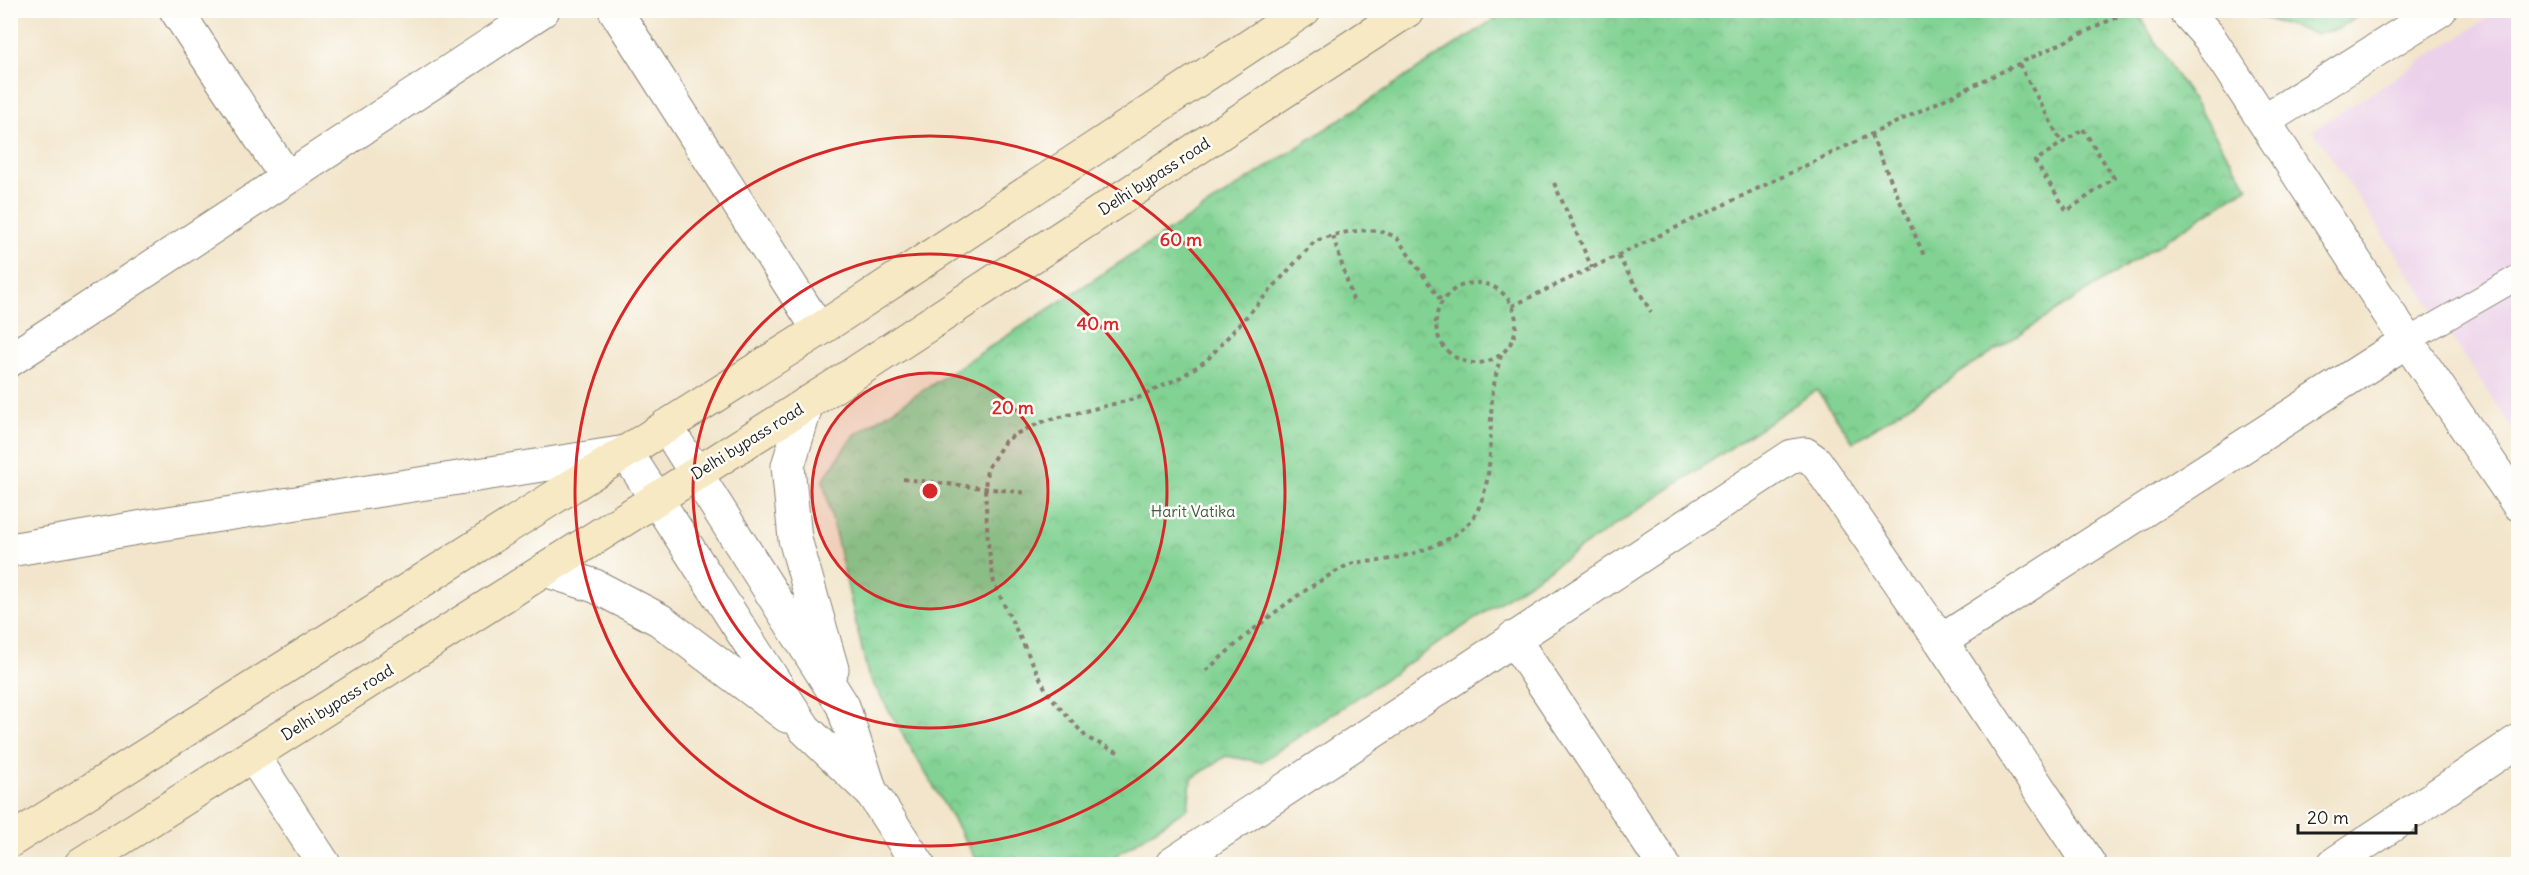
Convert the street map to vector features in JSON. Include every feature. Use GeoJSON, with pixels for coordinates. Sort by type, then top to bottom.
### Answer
{"type":"FeatureCollection","features":[{"type":"Feature","properties":{"kind":"main road"},"geometry":{"type":"LineString","coordinates":[[10,841],[819,330],[1304,10]]}},
{"type":"Feature","properties":{"kind":"main road","name":"Delhi bypass road"},"geometry":{"type":"LineString","coordinates":[[81,864],[807,403],[1408,10]]}},
{"type":"Feature","properties":{"kind":"street"},"geometry":{"type":"LineString","coordinates":[[10,360],[543,10]]}},
{"type":"Feature","properties":{"kind":"street"},"geometry":{"type":"LineString","coordinates":[[615,10],[819,330]]}},
{"type":"Feature","properties":{"kind":"street"},"geometry":{"type":"LineString","coordinates":[[2185,10],[2205,24],[2407,341],[2518,504]]}},
{"type":"Feature","properties":{"kind":"street"},"geometry":{"type":"LineString","coordinates":[[2265,120],[2440,10]]}},
{"type":"Feature","properties":{"kind":"street"},"geometry":{"type":"LineString","coordinates":[[187,14],[287,178]]}},
{"type":"Feature","properties":{"kind":"street"},"geometry":{"type":"LineString","coordinates":[[1941,641],[2407,341]]}},
{"type":"Feature","properties":{"kind":"street"},"geometry":{"type":"LineString","coordinates":[[807,403],[788,466],[795,539],[843,706],[872,794]]}},
{"type":"Feature","properties":{"kind":"street"},"geometry":{"type":"LineString","coordinates":[[666,426],[843,706]]}},
{"type":"Feature","properties":{"kind":"street"},"geometry":{"type":"LineString","coordinates":[[10,550],[149,526],[626,452],[805,729]]}},
{"type":"Feature","properties":{"kind":"street"},"geometry":{"type":"LineString","coordinates":[[1172,864],[1792,456],[1805,454],[1816,462],[1941,641],[2089,864]]}},
{"type":"Feature","properties":{"kind":"street"},"geometry":{"type":"LineString","coordinates":[[545,570],[595,586],[660,620],[805,729],[872,794],[918,864]]}},
{"type":"Feature","properties":{"kind":"street"},"geometry":{"type":"LineString","coordinates":[[1513,638],[1663,864]]}},
{"type":"Feature","properties":{"kind":"street"},"geometry":{"type":"LineString","coordinates":[[2334,864],[2518,741]]}},
{"type":"Feature","properties":{"kind":"street"},"geometry":{"type":"LineString","coordinates":[[253,756],[324,864]]}},
{"type":"Feature","properties":{"kind":"lane"},"geometry":{"type":"LineString","coordinates":[[2407,341],[2518,277]]}},
{"type":"Feature","properties":{"kind":"path"},"geometry":{"type":"LineString","coordinates":[[1512,306],[2131,10]]}},
{"type":"Feature","properties":{"kind":"path"},"geometry":{"type":"LineString","coordinates":[[2019,64],[2062,143]]}},
{"type":"Feature","properties":{"kind":"path"},"geometry":{"type":"LineString","coordinates":[[2083,129],[2114,178],[2067,211],[2036,161],[2062,143],[2083,129]]}},
{"type":"Feature","properties":{"kind":"path"},"geometry":{"type":"LineString","coordinates":[[1870,135],[1925,258]]}},
{"type":"Feature","properties":{"kind":"path"},"geometry":{"type":"LineString","coordinates":[[1554,183],[1592,268]]}},
{"type":"Feature","properties":{"kind":"path"},"geometry":{"type":"LineString","coordinates":[[1118,752],[1087,738],[1046,690],[994,583],[988,543],[986,488],[987,468],[995,453],[1005,441],[1044,421],[1138,398],[1181,377],[1207,360],[1314,242],[1359,231],[1387,231],[1396,238],[1442,302]]}},
{"type":"Feature","properties":{"kind":"path"},"geometry":{"type":"LineString","coordinates":[[1333,236],[1353,300]]}},
{"type":"Feature","properties":{"kind":"path"},"geometry":{"type":"LineString","coordinates":[[1618,256],[1651,312]]}},
{"type":"Feature","properties":{"kind":"path"},"geometry":{"type":"LineString","coordinates":[[1478,283],[1496,288],[1512,306],[1516,318],[1515,332],[1510,345],[1501,354],[1488,361],[1475,363],[1461,360],[1449,353],[1441,342],[1437,329],[1437,315],[1442,302],[1449,293],[1460,286],[1478,283]]}},
{"type":"Feature","properties":{"kind":"path"},"geometry":{"type":"LineString","coordinates":[[1206,671],[1255,628],[1299,596],[1350,564],[1409,555],[1439,544],[1468,525],[1479,507],[1486,480],[1493,390],[1501,354]]}},
{"type":"Feature","properties":{"kind":"path"},"geometry":{"type":"LineString","coordinates":[[903,479],[1028,493]]}},
{"type":"Feature","properties":{"kind":"shaded area"},"geometry":{"type":"Polygon","coordinates":[[[2499,11],[2518,11],[2518,437],[2313,130],[2499,11]]]}},
{"type":"Feature","properties":{"kind":"green space","name":"Harit Vatika"},"geometry":{"type":"Polygon","coordinates":[[[1507,11],[2136,11],[2248,187],[1853,442],[1817,390],[1261,762],[1226,756],[1191,779],[1188,808],[1103,864],[979,864],[868,675],[823,480],[853,436],[1507,11]]]}},
{"type":"Feature","properties":{"kind":"green space"},"geometry":{"type":"Polygon","coordinates":[[[2251,11],[2366,11],[2338,29],[2315,34],[2254,15],[2251,11]]]}}]}
